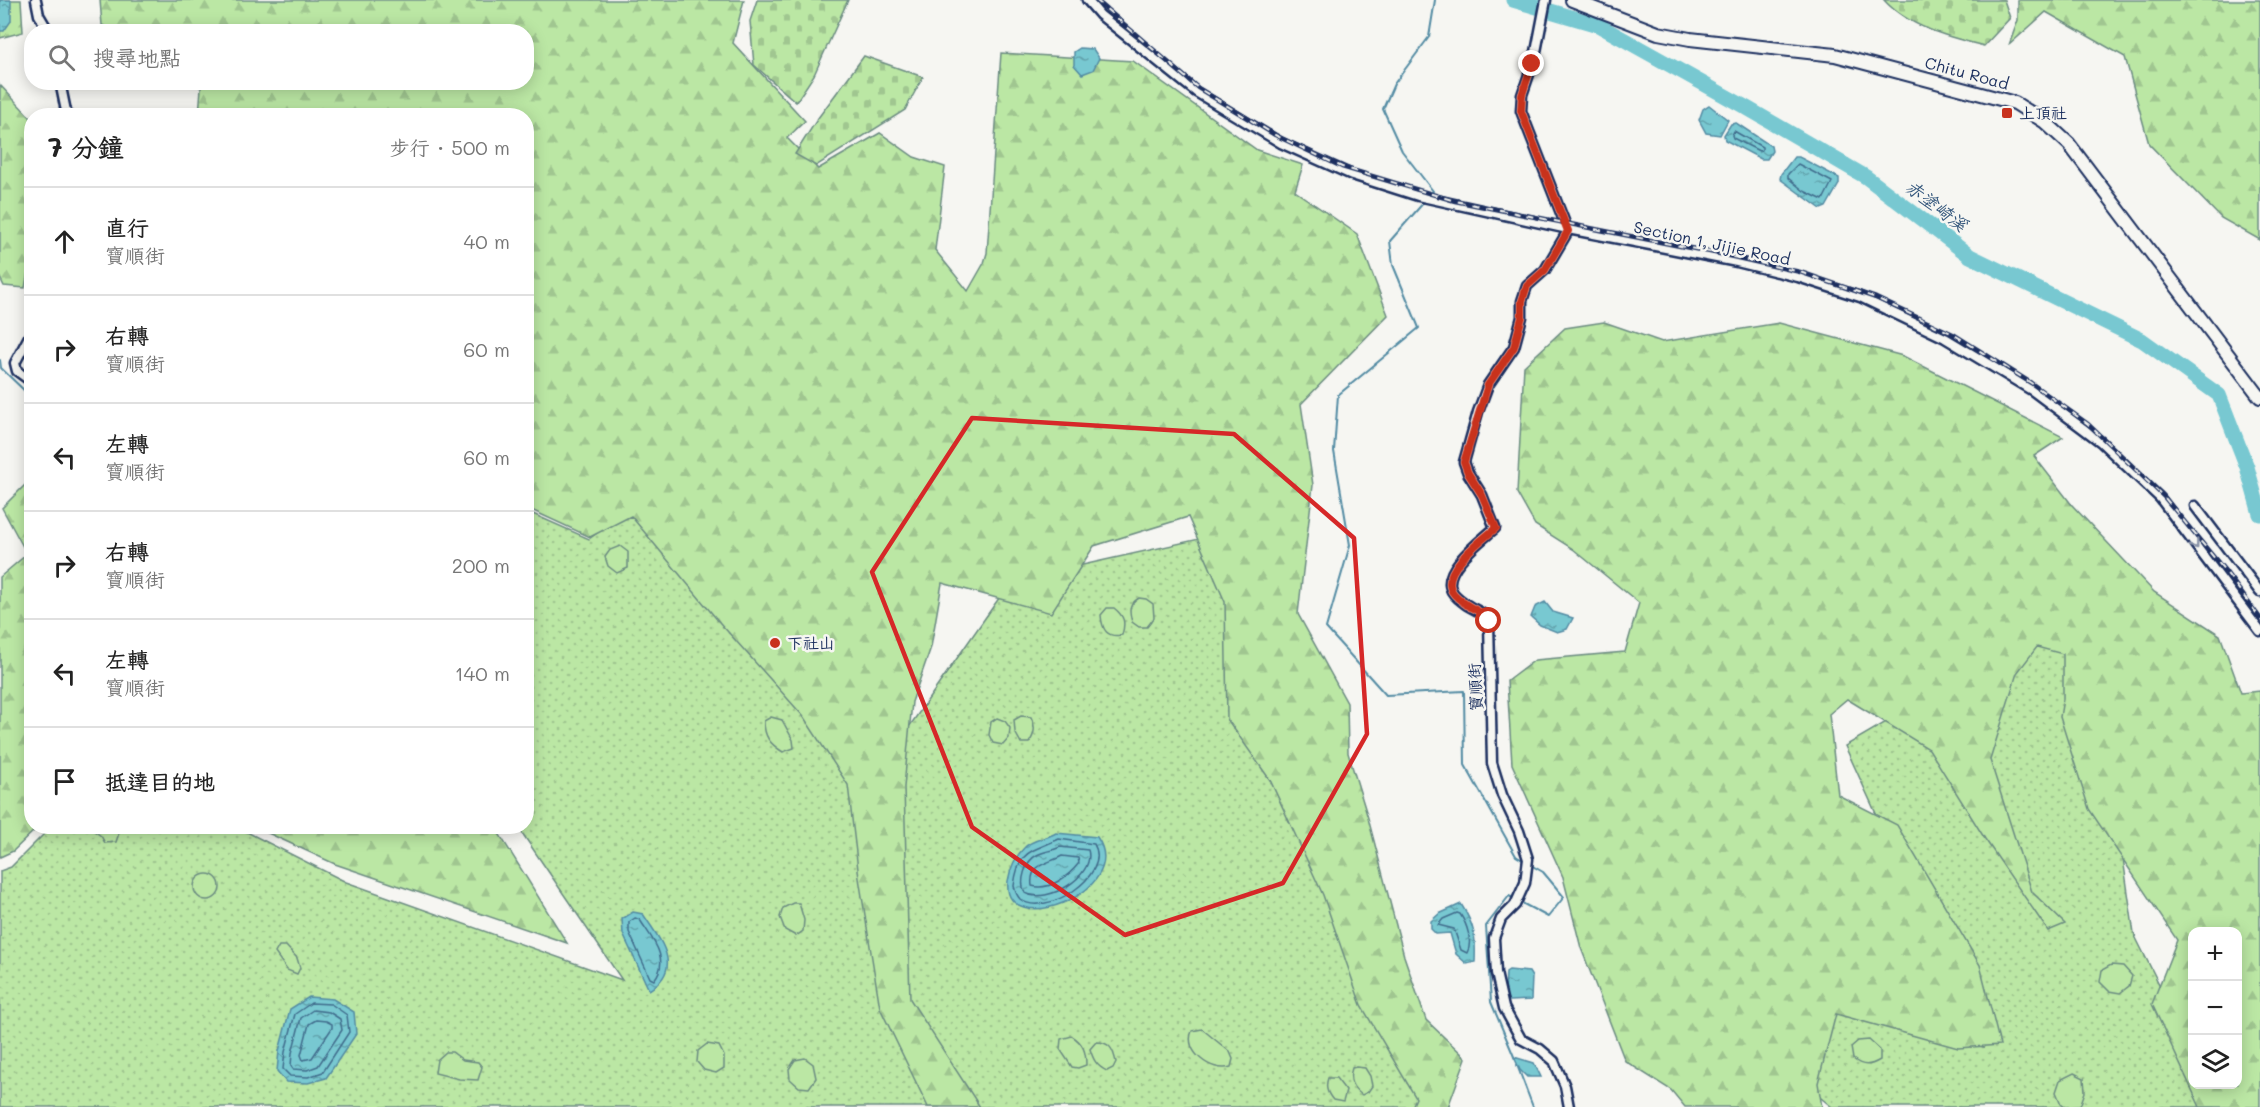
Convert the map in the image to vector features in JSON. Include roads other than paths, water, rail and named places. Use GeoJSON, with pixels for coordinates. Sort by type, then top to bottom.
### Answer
{"type":"FeatureCollection","features":[{"type":"Feature","properties":{"kind":"street"},"geometry":{"type":"LineString","coordinates":[[36,0],[39,15],[45,24]]}},
{"type":"Feature","properties":{"kind":"street","name":"Section 1, Jijie Road"},"geometry":{"type":"LineString","coordinates":[[1087,0],[1100,15],[1196,92],[1281,143],[1352,175],[1433,199],[1568,229],[1737,262],[1798,277],[1860,297],[1945,338],[2032,392],[2101,442],[2160,498],[2260,631]]}},
{"type":"Feature","properties":{"kind":"street"},"geometry":{"type":"LineString","coordinates":[[1546,0],[1535,57],[1522,95],[1521,111],[1568,229]]}},
{"type":"Feature","properties":{"kind":"street","name":"Chitu Road"},"geometry":{"type":"LineString","coordinates":[[1572,0],[1658,33],[1690,39],[1835,55],[2015,103],[2044,122],[2068,144],[2260,397]]}},
{"type":"Feature","properties":{"kind":"street"},"geometry":{"type":"LineString","coordinates":[[62,90],[65,108]]}},
{"type":"Feature","properties":{"kind":"street","name":"寶順街"},"geometry":{"type":"LineString","coordinates":[[1568,229],[1560,247],[1545,270],[1527,286],[1514,347],[1488,385],[1464,462],[1496,528],[1456,564],[1450,578],[1451,590],[1464,604],[1485,614],[1489,621],[1492,763],[1502,795],[1519,831],[1528,859],[1525,883],[1515,905],[1501,919],[1494,938],[1496,973],[1504,1008],[1521,1039],[1554,1060],[1565,1086],[1569,1107]]}},
{"type":"Feature","properties":{"kind":"street"},"geometry":{"type":"LineString","coordinates":[[24,346],[15,363],[17,371],[24,376]]}},
{"type":"Feature","properties":{"kind":"street"},"geometry":{"type":"LineString","coordinates":[[2195,506],[2260,592]]}},
{"type":"Feature","properties":{"kind":"water"},"geometry":{"type":"Polygon","coordinates":[[[0,0],[11,0],[11,21],[4,31],[0,31],[0,0]]]}},
{"type":"Feature","properties":{"kind":"water"},"geometry":{"type":"Polygon","coordinates":[[[1080,48],[1093,49],[1099,58],[1093,70],[1082,74],[1074,65],[1074,52],[1080,48]]]}},
{"type":"Feature","properties":{"kind":"water"},"geometry":{"type":"Polygon","coordinates":[[[1709,105],[1728,120],[1720,135],[1706,133],[1699,120],[1703,109],[1709,105]]]}},
{"type":"Feature","properties":{"kind":"water"},"geometry":{"type":"Polygon","coordinates":[[[1736,123],[1771,146],[1772,151],[1767,159],[1761,159],[1725,140],[1724,135],[1731,124],[1736,123]]]}},
{"type":"Feature","properties":{"kind":"water"},"geometry":{"type":"Polygon","coordinates":[[[1794,157],[1799,157],[1839,178],[1839,184],[1826,207],[1821,209],[1780,179],[1781,174],[1794,157]]]}},
{"type":"Feature","properties":{"kind":"water"},"geometry":{"type":"Polygon","coordinates":[[[1545,602],[1553,612],[1573,618],[1567,629],[1557,632],[1540,625],[1531,617],[1535,607],[1545,602]]]}},
{"type":"Feature","properties":{"kind":"water"},"geometry":{"type":"Polygon","coordinates":[[[1056,833],[1097,837],[1104,857],[1098,876],[1084,891],[1064,902],[1043,908],[1024,907],[1011,899],[1008,881],[1013,863],[1027,845],[1056,833]]]}},
{"type":"Feature","properties":{"kind":"water"},"geometry":{"type":"Polygon","coordinates":[[[1461,904],[1472,925],[1475,938],[1475,962],[1467,964],[1456,954],[1450,933],[1436,934],[1431,929],[1431,921],[1439,914],[1461,904]]]}},
{"type":"Feature","properties":{"kind":"water"},"geometry":{"type":"Polygon","coordinates":[[[633,912],[643,914],[666,954],[666,972],[660,981],[649,990],[623,934],[622,919],[633,912]]]}},
{"type":"Feature","properties":{"kind":"water"},"geometry":{"type":"Polygon","coordinates":[[[1509,970],[1529,972],[1532,977],[1531,1000],[1509,1001],[1505,995],[1506,972],[1509,970]]]}},
{"type":"Feature","properties":{"kind":"water"},"geometry":{"type":"Polygon","coordinates":[[[309,997],[333,999],[354,1012],[356,1034],[326,1078],[308,1083],[286,1082],[277,1071],[279,1051],[290,1009],[309,997]]]}},
{"type":"Feature","properties":{"kind":"water"},"geometry":{"type":"Polygon","coordinates":[[[1514,1057],[1534,1063],[1541,1077],[1527,1077],[1520,1070],[1514,1057]]]}},
{"type":"Feature","properties":{"kind":"waterway"},"geometry":{"type":"LineString","coordinates":[[1428,196],[1433,191],[1402,151],[1383,109],[1394,84],[1429,37],[1435,0]]}},
{"type":"Feature","properties":{"kind":"waterway","name":"赤塗崎溪"},"geometry":{"type":"LineString","coordinates":[[1513,0],[1598,25],[1866,177],[1970,256],[2142,340],[2219,395],[2247,467],[2260,514]]}},
{"type":"Feature","properties":{"kind":"waterway"},"geometry":{"type":"LineString","coordinates":[[1425,201],[1390,241],[1393,265],[1419,328],[1338,395],[1334,451],[1350,545],[1326,628],[1386,695],[1464,691],[1465,765],[1516,856],[1524,861]]}},
{"type":"Feature","properties":{"kind":"waterway"},"geometry":{"type":"LineString","coordinates":[[0,360],[1,368],[24,390]]}},
{"type":"Feature","properties":{"kind":"waterway"},"geometry":{"type":"LineString","coordinates":[[1520,902],[1548,917],[1564,897],[1543,872],[1529,864]]}},
{"type":"Feature","properties":{"kind":"waterway"},"geometry":{"type":"LineString","coordinates":[[1515,899],[1509,896],[1486,926],[1491,1002],[1515,1059]]}},
{"type":"Feature","properties":{"kind":"waterway"},"geometry":{"type":"LineString","coordinates":[[1517,1065],[1533,1107]]}},
{"type":"Feature","properties":{"kind":"railway"},"geometry":{"type":"LineString","coordinates":[[1096,0],[1198,88],[1275,135],[1342,167],[1455,201],[1800,272],[1876,298],[1953,334],[2031,383],[2088,424],[2165,498],[2226,572],[2260,618]]}},
{"type":"Feature","properties":{"kind":"place","name":"上頂社"},"geometry":{"type":"Point","coordinates":[2007,113]}},
{"type":"Feature","properties":{"kind":"place","name":"下社山"},"geometry":{"type":"Point","coordinates":[775,643]}}]}
